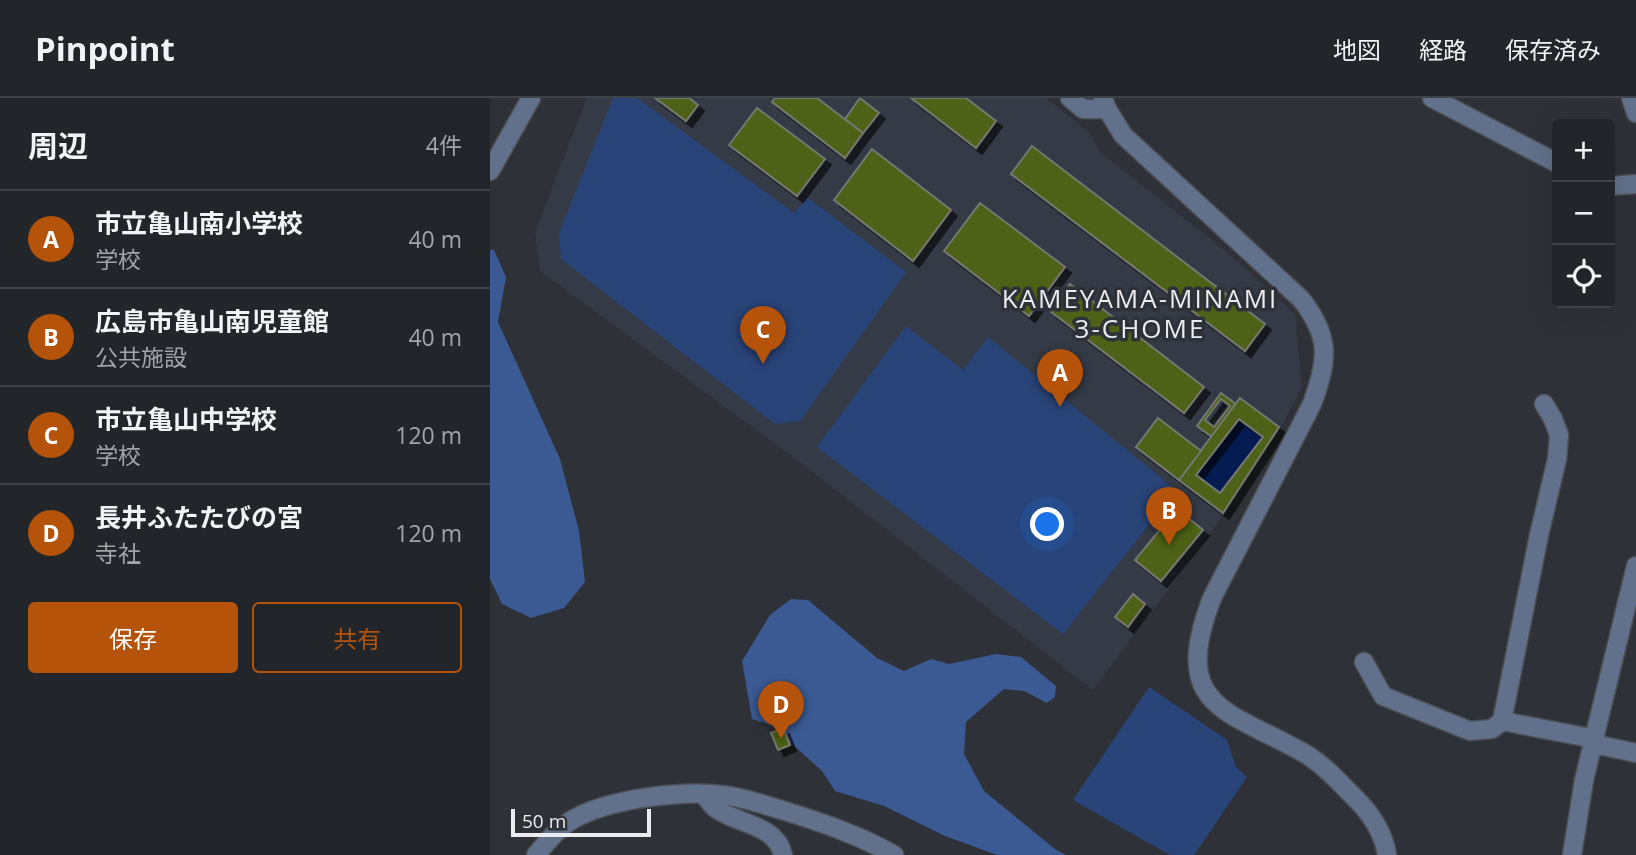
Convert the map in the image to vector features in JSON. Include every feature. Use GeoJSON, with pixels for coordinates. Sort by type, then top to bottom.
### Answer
{"type":"FeatureCollection","features":[{"type":"Feature","properties":{"kind":"street"},"geometry":{"type":"LineString","coordinates":[[490,171],[531,98]]}},
{"type":"Feature","properties":{"kind":"street"},"geometry":{"type":"LineString","coordinates":[[1070,98],[1083,110],[1105,104],[1123,135],[1301,299],[1323,336],[1325,359],[1312,404],[1212,598],[1200,628],[1197,653],[1199,676],[1207,694],[1219,708],[1239,721],[1306,754],[1327,770],[1365,807],[1379,828],[1387,855]]}},
{"type":"Feature","properties":{"kind":"street"},"geometry":{"type":"LineString","coordinates":[[1432,98],[1552,160]]}},
{"type":"Feature","properties":{"kind":"street"},"geometry":{"type":"LineString","coordinates":[[1631,98],[1636,113]]}},
{"type":"Feature","properties":{"kind":"street"},"geometry":{"type":"LineString","coordinates":[[1615,186],[1636,184]]}},
{"type":"Feature","properties":{"kind":"street"},"geometry":{"type":"LineString","coordinates":[[1364,662],[1383,696],[1470,731],[1492,729],[1502,721],[1557,459],[1559,435],[1544,404]]}},
{"type":"Feature","properties":{"kind":"street"},"geometry":{"type":"LineString","coordinates":[[1572,855],[1584,780],[1636,566]]}},
{"type":"Feature","properties":{"kind":"street"},"geometry":{"type":"LineString","coordinates":[[1502,721],[1585,737],[1594,744],[1636,753]]}},
{"type":"Feature","properties":{"kind":"street"},"geometry":{"type":"LineString","coordinates":[[536,855],[563,826],[590,811],[620,802],[659,796],[703,794],[721,794],[743,799],[843,830],[894,855]]}},
{"type":"Feature","properties":{"kind":"street"},"geometry":{"type":"LineString","coordinates":[[703,794],[715,808],[769,833],[779,842],[783,855]]}},
{"type":"Feature","properties":{"kind":"shaded area"},"geometry":{"type":"Polygon","coordinates":[[[587,98],[1046,98],[1089,132],[1100,152],[1231,255],[1295,315],[1302,387],[1281,427],[1228,509],[1093,690],[793,457],[540,271],[535,232],[587,98]]]}},
{"type":"Feature","properties":{"kind":"shaded area"},"geometry":{"type":"Polygon","coordinates":[[[613,98],[637,98],[794,213],[808,198],[906,272],[800,421],[775,424],[561,259],[559,233],[613,98]]]}},
{"type":"Feature","properties":{"kind":"shaded area"},"geometry":{"type":"Polygon","coordinates":[[[490,250],[494,250],[506,277],[498,322],[560,459],[579,531],[585,582],[564,608],[531,618],[502,604],[490,579],[490,250]]]}},
{"type":"Feature","properties":{"kind":"shaded area"},"geometry":{"type":"Polygon","coordinates":[[[906,326],[963,370],[988,337],[1176,490],[1063,634],[817,447],[906,326]]]}},
{"type":"Feature","properties":{"kind":"shaded area"},"geometry":{"type":"Polygon","coordinates":[[[1239,419],[1263,437],[1220,493],[1196,475],[1239,419]]]}},
{"type":"Feature","properties":{"kind":"shaded area"},"geometry":{"type":"Polygon","coordinates":[[[791,599],[808,600],[877,658],[904,671],[931,659],[949,664],[996,654],[1021,657],[1056,686],[1055,697],[1047,703],[1024,691],[1004,689],[966,722],[964,754],[984,791],[1066,855],[997,855],[945,836],[884,806],[835,791],[822,771],[771,725],[752,719],[742,661],[770,615],[791,599]]]}},
{"type":"Feature","properties":{"kind":"shaded area"},"geometry":{"type":"Polygon","coordinates":[[[1149,687],[1227,740],[1236,767],[1247,777],[1194,855],[1170,855],[1073,800],[1149,687]]]}},
{"type":"Feature","properties":{"kind":"building"},"geometry":{"type":"Polygon","coordinates":[[[655,98],[689,98],[698,105],[686,121],[655,98]]]}},
{"type":"Feature","properties":{"kind":"building"},"geometry":{"type":"Polygon","coordinates":[[[775,98],[817,98],[863,133],[845,158],[772,102],[775,98]]]}},
{"type":"Feature","properties":{"kind":"building"},"geometry":{"type":"Polygon","coordinates":[[[860,98],[879,113],[863,133],[845,119],[860,98]]]}},
{"type":"Feature","properties":{"kind":"building"},"geometry":{"type":"Polygon","coordinates":[[[911,98],[966,98],[996,121],[976,148],[911,98]]]}},
{"type":"Feature","properties":{"kind":"building"},"geometry":{"type":"Polygon","coordinates":[[[757,108],[825,159],[797,196],[729,145],[757,108]]]}},
{"type":"Feature","properties":{"kind":"building"},"geometry":{"type":"Polygon","coordinates":[[[1032,146],[1265,324],[1245,351],[1011,174],[1032,146]]]}},
{"type":"Feature","properties":{"kind":"building"},"geometry":{"type":"Polygon","coordinates":[[[872,149],[951,210],[913,261],[834,200],[872,149]]]}},
{"type":"Feature","properties":{"kind":"building"},"geometry":{"type":"Polygon","coordinates":[[[980,203],[1065,267],[1029,316],[944,251],[980,203]]]}},
{"type":"Feature","properties":{"kind":"building"},"geometry":{"type":"Polygon","coordinates":[[[1070,284],[1204,387],[1184,413],[1050,311],[1070,284]]]}},
{"type":"Feature","properties":{"kind":"building"},"geometry":{"type":"Polygon","coordinates":[[[1221,393],[1236,404],[1212,437],[1197,426],[1221,393]],[[1221,399],[1205,420],[1214,427],[1230,406],[1221,399]]]}},
{"type":"Feature","properties":{"kind":"building"},"geometry":{"type":"Polygon","coordinates":[[[1240,398],[1279,427],[1223,513],[1179,480],[1240,398]],[[1239,419],[1196,475],[1220,493],[1263,437],[1239,419]]]}},
{"type":"Feature","properties":{"kind":"building"},"geometry":{"type":"Polygon","coordinates":[[[1158,418],[1201,451],[1179,480],[1136,447],[1158,418]]]}},
{"type":"Feature","properties":{"kind":"building"},"geometry":{"type":"Polygon","coordinates":[[[1177,509],[1203,530],[1161,581],[1135,560],[1177,509]]]}},
{"type":"Feature","properties":{"kind":"building"},"geometry":{"type":"Polygon","coordinates":[[[1133,594],[1145,604],[1128,627],[1115,617],[1133,594]]]}},
{"type":"Feature","properties":{"kind":"building"},"geometry":{"type":"Polygon","coordinates":[[[783,728],[790,745],[778,750],[771,733],[783,728]]]}},
{"type":"Feature","properties":{"kind":"place","name":"市立亀山中学校"},"geometry":{"type":"Point","coordinates":[763,364]}},
{"type":"Feature","properties":{"kind":"place","name":"市立亀山南小学校"},"geometry":{"type":"Point","coordinates":[1060,407]}},
{"type":"Feature","properties":{"kind":"place","name":"広島市亀山南児童館"},"geometry":{"type":"Point","coordinates":[1169,545]}},
{"type":"Feature","properties":{"kind":"place","name":"長井ふたたびの宮"},"geometry":{"type":"Point","coordinates":[781,739]}},
{"type":"Feature","properties":{"kind":"district","name":"KAMEYAMA-MINAMI 3-CHOME"},"geometry":{"type":"Point","coordinates":[1140,313]}}]}
